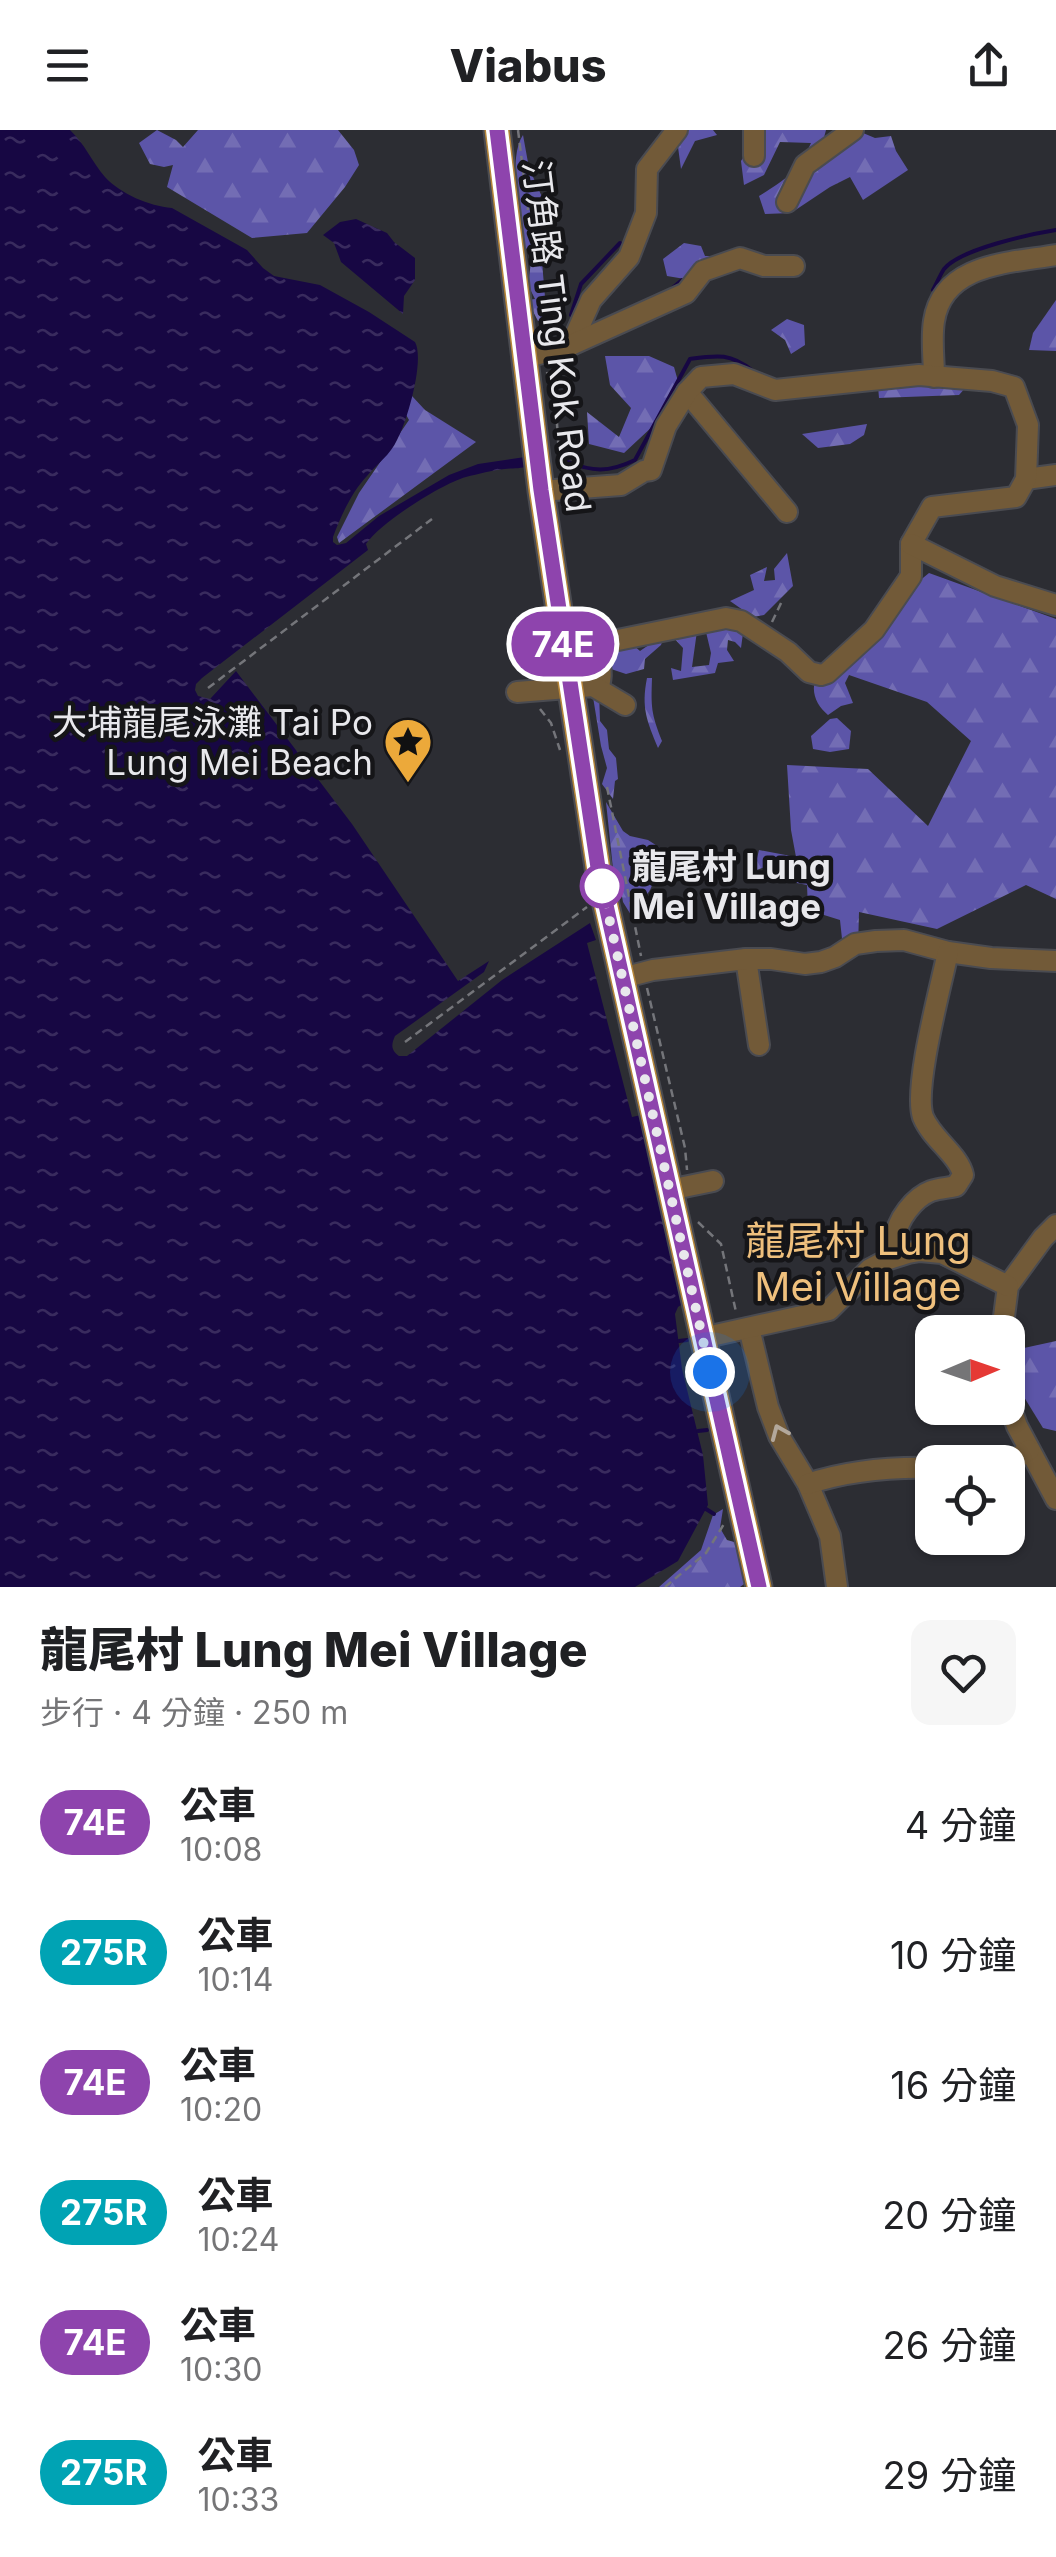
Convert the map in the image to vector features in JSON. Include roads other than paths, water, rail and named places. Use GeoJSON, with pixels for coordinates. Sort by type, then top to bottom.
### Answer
{"type":"FeatureCollection","features":[{"type":"Feature","properties":{"kind":"main road","name":"汀角路 Ting Kok Road"},"geometry":{"type":"LineString","coordinates":[[497,130],[534,355],[551,490],[550,551],[563,690],[559,714],[590,814],[599,874],[633,975],[680,1188],[702,1338],[759,1587]]}},
{"type":"Feature","properties":{"kind":"street"},"geometry":{"type":"LineString","coordinates":[[571,346],[590,300],[629,256],[646,214],[647,168],[677,130]]}},
{"type":"Feature","properties":{"kind":"street"},"geometry":{"type":"LineString","coordinates":[[754,130],[754,156]]}},
{"type":"Feature","properties":{"kind":"street"},"geometry":{"type":"LineString","coordinates":[[787,202],[805,166],[844,133]]}},
{"type":"Feature","properties":{"kind":"street"},"geometry":{"type":"LineString","coordinates":[[934,377],[934,320],[954,281],[998,265],[1056,255]]}},
{"type":"Feature","properties":{"kind":"street"},"geometry":{"type":"LineString","coordinates":[[534,355],[571,346],[686,294],[703,270],[740,258],[764,266],[794,266]]}},
{"type":"Feature","properties":{"kind":"street"},"geometry":{"type":"LineString","coordinates":[[551,490],[621,485],[651,470],[666,426],[686,392],[701,377],[714,374],[734,374],[775,390],[919,375],[992,382],[1014,388],[1028,426],[1026,479],[1016,497],[932,507],[911,544],[912,576],[874,630],[832,670],[821,675],[809,672],[788,652],[741,621],[726,618],[608,642],[598,654],[602,676],[598,687]]}},
{"type":"Feature","properties":{"kind":"street"},"geometry":{"type":"LineString","coordinates":[[686,392],[788,512]]}},
{"type":"Feature","properties":{"kind":"street"},"geometry":{"type":"LineString","coordinates":[[1026,479],[1056,475]]}},
{"type":"Feature","properties":{"kind":"street"},"geometry":{"type":"LineString","coordinates":[[911,544],[995,586],[1056,605]]}},
{"type":"Feature","properties":{"kind":"street"},"geometry":{"type":"LineString","coordinates":[[516,692],[598,687],[625,705]]}},
{"type":"Feature","properties":{"kind":"street"},"geometry":{"type":"LineString","coordinates":[[633,975],[746,959],[805,964],[835,957],[855,944],[904,940],[991,958],[1056,961]]}},
{"type":"Feature","properties":{"kind":"street"},"geometry":{"type":"LineString","coordinates":[[900,1255],[895,1236],[911,1206],[930,1191],[956,1186],[962,1175],[958,1162],[936,1140],[920,1100],[948,952]]}},
{"type":"Feature","properties":{"kind":"street"},"geometry":{"type":"LineString","coordinates":[[746,959],[759,1045]]}},
{"type":"Feature","properties":{"kind":"street"},"geometry":{"type":"LineString","coordinates":[[680,1188],[713,1180]]}},
{"type":"Feature","properties":{"kind":"street"},"geometry":{"type":"LineString","coordinates":[[1004,1315],[1008,1286],[1056,1225]]}},
{"type":"Feature","properties":{"kind":"street"},"geometry":{"type":"LineString","coordinates":[[702,1338],[828,1310],[870,1269],[900,1255],[920,1251],[942,1253],[1008,1286]]}},
{"type":"Feature","properties":{"kind":"street"},"geometry":{"type":"LineString","coordinates":[[743,1326],[768,1407],[830,1536],[837,1587]]}},
{"type":"Feature","properties":{"kind":"street"},"geometry":{"type":"LineString","coordinates":[[1022,1425],[1042,1460],[1056,1500]]}},
{"type":"Feature","properties":{"kind":"street"},"geometry":{"type":"LineString","coordinates":[[808,1484],[834,1476],[915,1469]]}},
{"type":"Feature","properties":{"kind":"water"},"geometry":{"type":"Polygon","coordinates":[[[0,130],[70,130],[105,177],[127,194],[172,208],[247,250],[274,276],[320,285],[415,342],[416,376],[401,431],[391,450],[351,497],[333,537],[337,545],[346,543],[379,516],[449,475],[478,464],[525,457],[529,466],[466,477],[412,505],[373,535],[366,544],[368,550],[202,678],[195,690],[198,696],[210,699],[236,671],[352,824],[458,981],[489,961],[484,972],[395,1036],[392,1047],[399,1056],[407,1056],[502,980],[590,923],[596,940],[587,943],[632,1117],[641,1115],[684,1303],[675,1314],[682,1369],[703,1455],[708,1505],[678,1561],[635,1587],[0,1587],[0,130]]]}},
{"type":"Feature","properties":{"kind":"water"},"geometry":{"type":"Polygon","coordinates":[[[356,219],[387,233],[415,258],[415,280],[404,296],[403,314],[341,262],[334,243],[323,235],[340,222],[356,219]]]}},
{"type":"Feature","properties":{"kind":"waterway"},"geometry":{"type":"LineString","coordinates":[[933,290],[944,269],[965,255],[1056,230]]}},
{"type":"Feature","properties":{"kind":"waterway"},"geometry":{"type":"LineString","coordinates":[[571,315],[581,284],[620,243]]}},
{"type":"Feature","properties":{"kind":"waterway"},"geometry":{"type":"LineString","coordinates":[[670,290],[682,280]]}},
{"type":"Feature","properties":{"kind":"waterway"},"geometry":{"type":"LineString","coordinates":[[565,461],[600,470],[635,460],[690,359],[723,357],[753,371]]}},
{"type":"Feature","properties":{"kind":"waterway"},"geometry":{"type":"LineString","coordinates":[[679,1341],[687,1340]]}},
{"type":"Feature","properties":{"kind":"waterway"},"geometry":{"type":"LineString","coordinates":[[698,1431],[707,1430]]}},
{"type":"Feature","properties":{"kind":"waterway"},"geometry":{"type":"LineString","coordinates":[[706,1509],[714,1514]]}},
{"type":"Feature","properties":{"kind":"place","name":"大埔龍尾泳灘 Tai Po Lung Mei Beach"},"geometry":{"type":"Point","coordinates":[408,784]}},
{"type":"Feature","properties":{"kind":"place","name":"龍尾村 Lung Mei Village"},"geometry":{"type":"Point","coordinates":[602,886]}},
{"type":"Feature","properties":{"kind":"district","name":"龍尾村 Lung Mei Village"},"geometry":{"type":"Point","coordinates":[858,1263]}}]}
